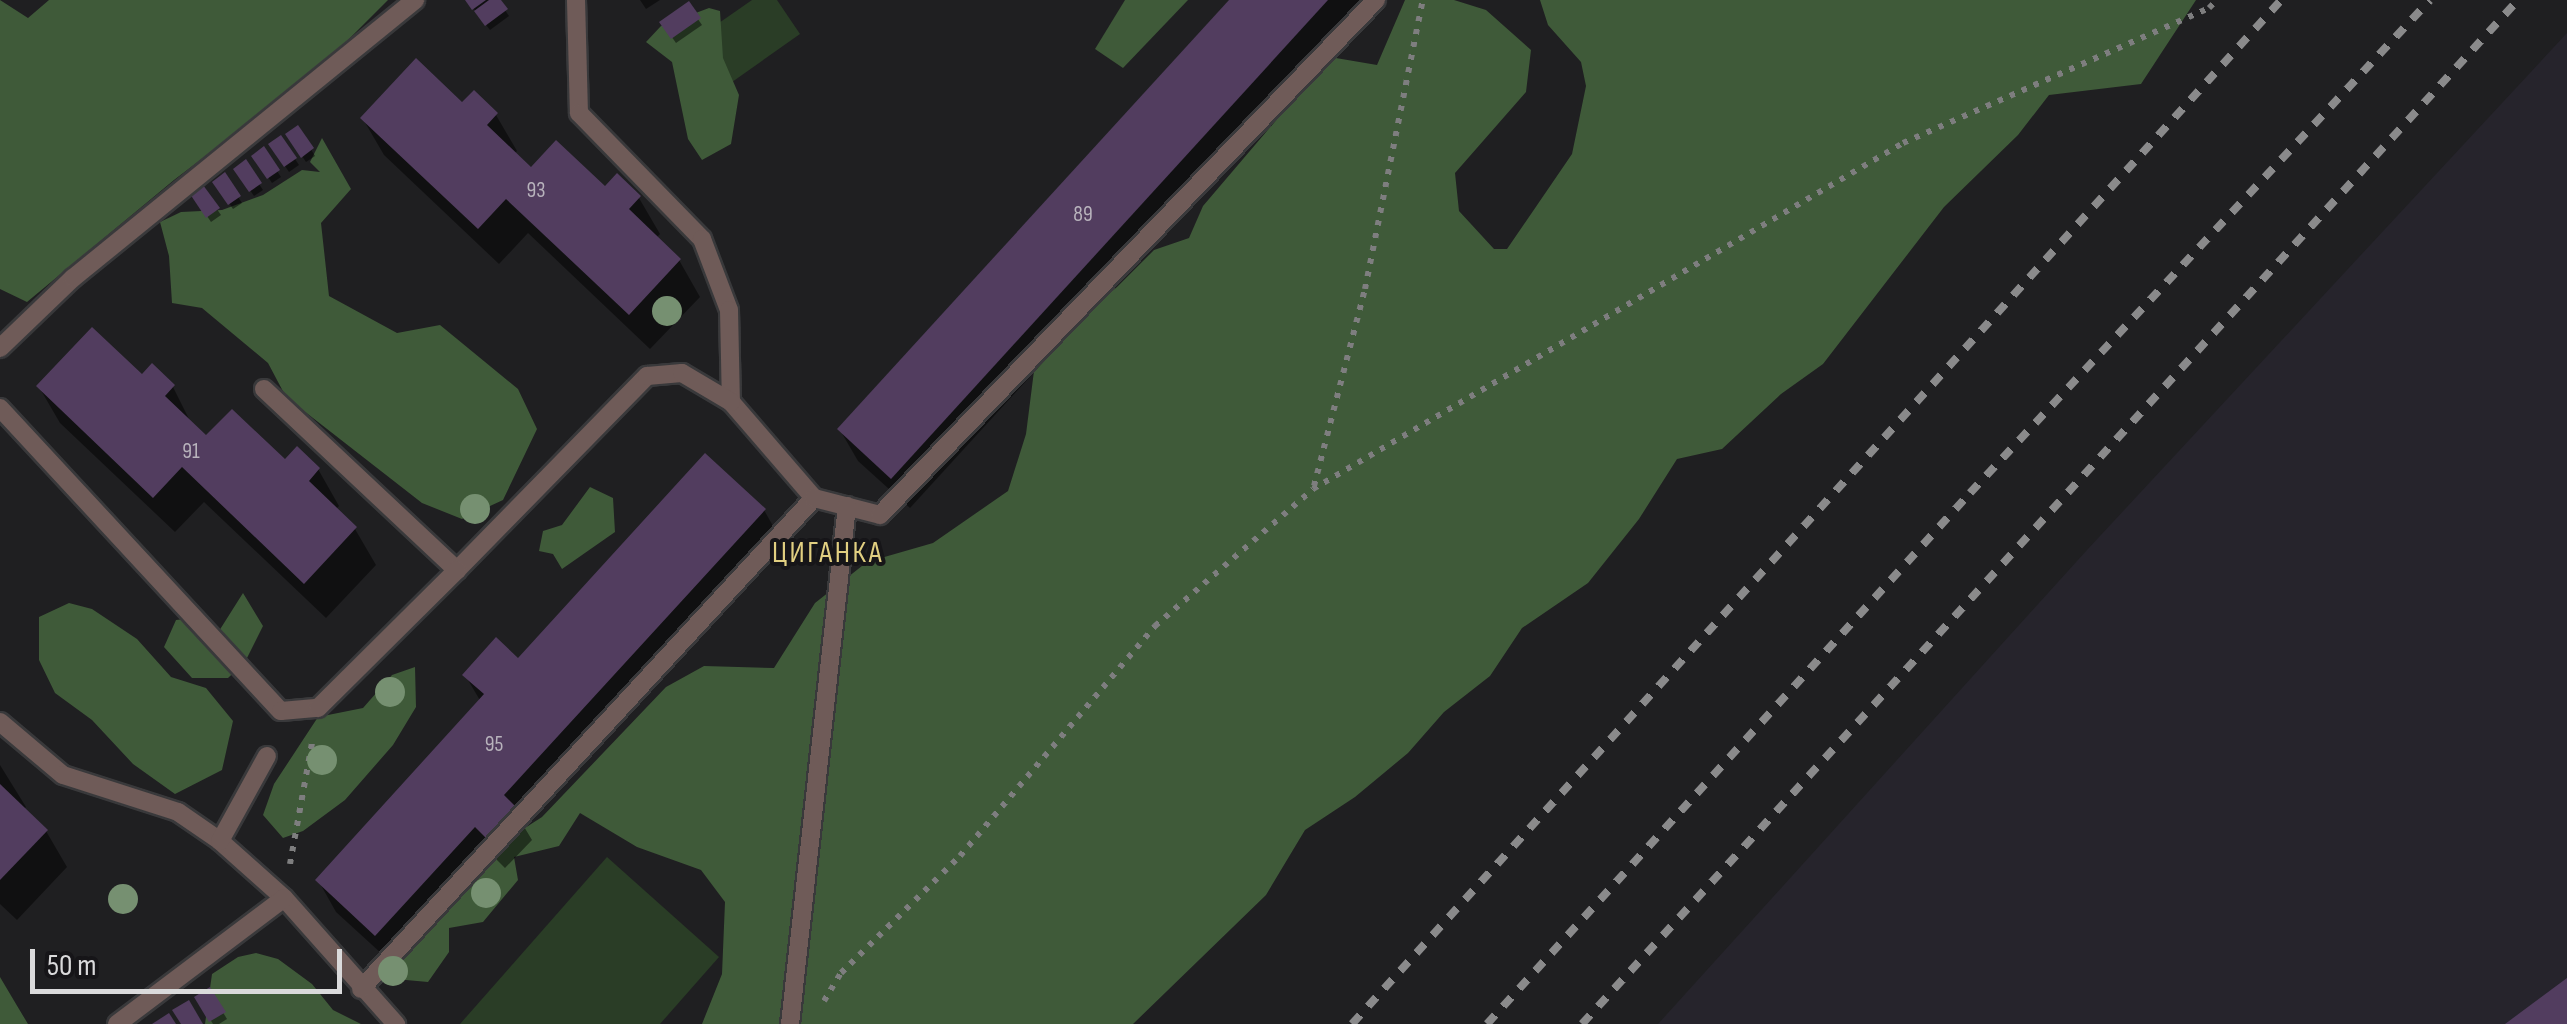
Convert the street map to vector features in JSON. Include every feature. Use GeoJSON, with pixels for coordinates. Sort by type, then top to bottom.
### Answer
{"type":"FeatureCollection","features":[{"type":"Feature","properties":{"kind":"lane"},"geometry":{"type":"LineString","coordinates":[[0,348],[74,278],[415,0]]}},
{"type":"Feature","properties":{"kind":"lane"},"geometry":{"type":"LineString","coordinates":[[576,0],[579,113],[702,238],[729,310],[732,402]]}},
{"type":"Feature","properties":{"kind":"lane"},"geometry":{"type":"LineString","coordinates":[[0,408],[282,711],[318,708],[646,376],[682,373],[732,402],[814,498],[880,515],[1376,0]]}},
{"type":"Feature","properties":{"kind":"lane"},"geometry":{"type":"LineString","coordinates":[[264,389],[458,570]]}},
{"type":"Feature","properties":{"kind":"lane"},"geometry":{"type":"LineString","coordinates":[[361,989],[814,498]]}},
{"type":"Feature","properties":{"kind":"lane"},"geometry":{"type":"LineString","coordinates":[[790,1024],[847,506]]}},
{"type":"Feature","properties":{"kind":"lane"},"geometry":{"type":"LineString","coordinates":[[0,722],[63,776],[178,812],[220,840],[284,898],[396,1024]]}},
{"type":"Feature","properties":{"kind":"lane"},"geometry":{"type":"LineString","coordinates":[[220,840],[267,756]]}},
{"type":"Feature","properties":{"kind":"lane"},"geometry":{"type":"LineString","coordinates":[[117,1024],[284,898]]}},
{"type":"Feature","properties":{"kind":"path"},"geometry":{"type":"LineString","coordinates":[[1313,489],[1365,289],[1423,0]]}},
{"type":"Feature","properties":{"kind":"path"},"geometry":{"type":"LineString","coordinates":[[820,1007],[841,973],[960,856],[1155,626],[1313,489],[1904,142],[2210,8],[2217,0]]}},
{"type":"Feature","properties":{"kind":"path"},"geometry":{"type":"LineString","coordinates":[[284,898],[318,708]]}},
{"type":"Feature","properties":{"kind":"shaded area"},"geometry":{"type":"Polygon","coordinates":[[[2567,33],[2567,1024],[1658,1024],[2087,550],[2567,33]]]}},
{"type":"Feature","properties":{"kind":"green space"},"geometry":{"type":"Polygon","coordinates":[[[0,0],[28,18],[49,0],[388,0],[316,72],[174,180],[27,302],[0,289],[0,0]]]}},
{"type":"Feature","properties":{"kind":"green space"},"geometry":{"type":"Polygon","coordinates":[[[752,0],[777,0],[800,34],[725,87],[693,41],[752,0]]]}},
{"type":"Feature","properties":{"kind":"green space"},"geometry":{"type":"Polygon","coordinates":[[[1125,0],[1188,0],[1123,68],[1095,49],[1125,0]]]}},
{"type":"Feature","properties":{"kind":"green space"},"geometry":{"type":"Polygon","coordinates":[[[1405,0],[1454,0],[1486,10],[1531,50],[1526,92],[1455,173],[1459,211],[1494,249],[1507,249],[1572,154],[1586,86],[1581,62],[1548,25],[1540,0],[2196,0],[2141,84],[2049,95],[2018,135],[1944,207],[1823,364],[1781,394],[1722,449],[1677,459],[1639,519],[1588,583],[1522,628],[1490,676],[1444,712],[1408,753],[1355,797],[1305,830],[1266,895],[1133,1024],[702,1024],[722,974],[725,902],[701,870],[637,847],[580,813],[559,846],[514,857],[518,880],[483,922],[449,928],[449,952],[428,982],[384,978],[389,964],[514,835],[542,817],[666,687],[704,666],[774,668],[815,603],[867,562],[933,543],[1008,491],[1026,434],[1036,355],[1117,287],[1154,250],[1189,238],[1203,206],[1330,57],[1377,65],[1405,0]]]}},
{"type":"Feature","properties":{"kind":"green space"},"geometry":{"type":"Polygon","coordinates":[[[709,8],[720,11],[723,58],[739,95],[731,144],[702,160],[688,139],[672,62],[646,42],[661,26],[709,8]]]}},
{"type":"Feature","properties":{"kind":"green space"},"geometry":{"type":"Polygon","coordinates":[[[322,138],[351,189],[321,223],[329,296],[397,333],[440,325],[518,389],[537,429],[503,500],[462,519],[422,503],[286,397],[268,363],[202,308],[172,303],[169,256],[160,222],[181,212],[222,210],[263,195],[302,170],[320,172],[310,162],[322,138]]]}},
{"type":"Feature","properties":{"kind":"green space"},"geometry":{"type":"Polygon","coordinates":[[[590,487],[613,498],[615,532],[562,569],[553,554],[539,551],[543,531],[562,525],[590,487]]]}},
{"type":"Feature","properties":{"kind":"green space"},"geometry":{"type":"Polygon","coordinates":[[[243,593],[263,626],[245,662],[228,678],[192,678],[164,647],[176,620],[193,618],[219,631],[243,593]]]}},
{"type":"Feature","properties":{"kind":"green space"},"geometry":{"type":"Polygon","coordinates":[[[69,603],[92,609],[137,639],[171,677],[206,688],[233,721],[222,770],[175,794],[133,764],[92,720],[55,693],[39,660],[39,617],[69,603]]]}},
{"type":"Feature","properties":{"kind":"green space"},"geometry":{"type":"Polygon","coordinates":[[[415,667],[416,707],[393,745],[345,800],[303,831],[283,838],[263,815],[274,784],[318,717],[363,708],[392,675],[415,667]]]}},
{"type":"Feature","properties":{"kind":"green space"},"geometry":{"type":"Polygon","coordinates":[[[607,857],[719,957],[660,1024],[460,1024],[607,857]]]}},
{"type":"Feature","properties":{"kind":"green space"},"geometry":{"type":"Polygon","coordinates":[[[256,953],[278,959],[312,984],[333,1010],[361,1024],[205,1024],[212,974],[238,957],[256,953]]]}},
{"type":"Feature","properties":{"kind":"green space"},"geometry":{"type":"Polygon","coordinates":[[[0,977],[16,1004],[28,1024],[0,1024],[0,977]]]}},
{"type":"Feature","properties":{"kind":"building"},"geometry":{"type":"Polygon","coordinates":[[[465,0],[486,0],[472,10],[465,0]]]}},
{"type":"Feature","properties":{"kind":"building"},"geometry":{"type":"Polygon","coordinates":[[[489,0],[501,0],[508,9],[485,26],[474,11],[489,0]]]}},
{"type":"Feature","properties":{"kind":"building"},"geometry":{"type":"Polygon","coordinates":[[[1229,0],[1328,0],[891,479],[837,429],[1229,0]]]}},
{"type":"Feature","properties":{"kind":"building"},"geometry":{"type":"Polygon","coordinates":[[[689,1],[701,18],[671,39],[659,22],[689,1]]]}},
{"type":"Feature","properties":{"kind":"building"},"geometry":{"type":"Polygon","coordinates":[[[416,58],[462,102],[474,90],[498,113],[487,125],[531,167],[556,140],[605,186],[617,173],[641,196],[629,209],[681,259],[629,315],[506,199],[478,229],[360,118],[416,58]]]}},
{"type":"Feature","properties":{"kind":"building"},"geometry":{"type":"Polygon","coordinates":[[[298,125],[314,148],[301,158],[285,134],[298,125]]]}},
{"type":"Feature","properties":{"kind":"building"},"geometry":{"type":"Polygon","coordinates":[[[281,135],[297,158],[284,167],[268,144],[281,135]]]}},
{"type":"Feature","properties":{"kind":"building"},"geometry":{"type":"Polygon","coordinates":[[[264,146],[280,170],[267,179],[251,156],[264,146]]]}},
{"type":"Feature","properties":{"kind":"building"},"geometry":{"type":"Polygon","coordinates":[[[246,159],[262,183],[249,192],[233,169],[246,159]]]}},
{"type":"Feature","properties":{"kind":"building"},"geometry":{"type":"Polygon","coordinates":[[[225,172],[241,196],[228,205],[212,182],[225,172]]]}},
{"type":"Feature","properties":{"kind":"building"},"geometry":{"type":"Polygon","coordinates":[[[203,185],[220,208],[206,218],[190,194],[203,185]]]}},
{"type":"Feature","properties":{"kind":"building"},"geometry":{"type":"Polygon","coordinates":[[[92,327],[142,374],[152,363],[175,385],[165,396],[206,435],[232,409],[285,459],[297,446],[320,468],[309,481],[357,527],[304,584],[182,467],[153,498],[36,386],[92,327]]]}},
{"type":"Feature","properties":{"kind":"building"},"geometry":{"type":"Polygon","coordinates":[[[705,453],[766,509],[504,795],[516,807],[486,838],[475,827],[375,936],[315,880],[484,694],[462,675],[496,637],[518,658],[705,453]]]}},
{"type":"Feature","properties":{"kind":"building"},"geometry":{"type":"Polygon","coordinates":[[[0,784],[48,830],[0,880],[0,784]]]}},
{"type":"Feature","properties":{"kind":"building"},"geometry":{"type":"Polygon","coordinates":[[[2567,978],[2567,1024],[2505,1024],[2567,978]]]}},
{"type":"Feature","properties":{"kind":"building"},"geometry":{"type":"Polygon","coordinates":[[[210,987],[226,1012],[209,1022],[194,997],[210,987]]]}},
{"type":"Feature","properties":{"kind":"building"},"geometry":{"type":"Polygon","coordinates":[[[189,1000],[203,1024],[181,1024],[172,1010],[189,1000]]]}},
{"type":"Feature","properties":{"kind":"building"},"geometry":{"type":"Polygon","coordinates":[[[169,1013],[176,1024],[152,1024],[169,1013]]]}},
{"type":"Feature","properties":{"kind":"railway"},"geometry":{"type":"LineString","coordinates":[[1352,1024],[2281,0]]}},
{"type":"Feature","properties":{"kind":"railway"},"geometry":{"type":"LineString","coordinates":[[1487,1024],[1970,493],[2430,0]]}},
{"type":"Feature","properties":{"kind":"railway"},"geometry":{"type":"LineString","coordinates":[[1582,1024],[2518,0]]}},
{"type":"Feature","properties":{"kind":"district","name":"ЦИГАНКА"},"geometry":{"type":"Point","coordinates":[828,553]}}]}
